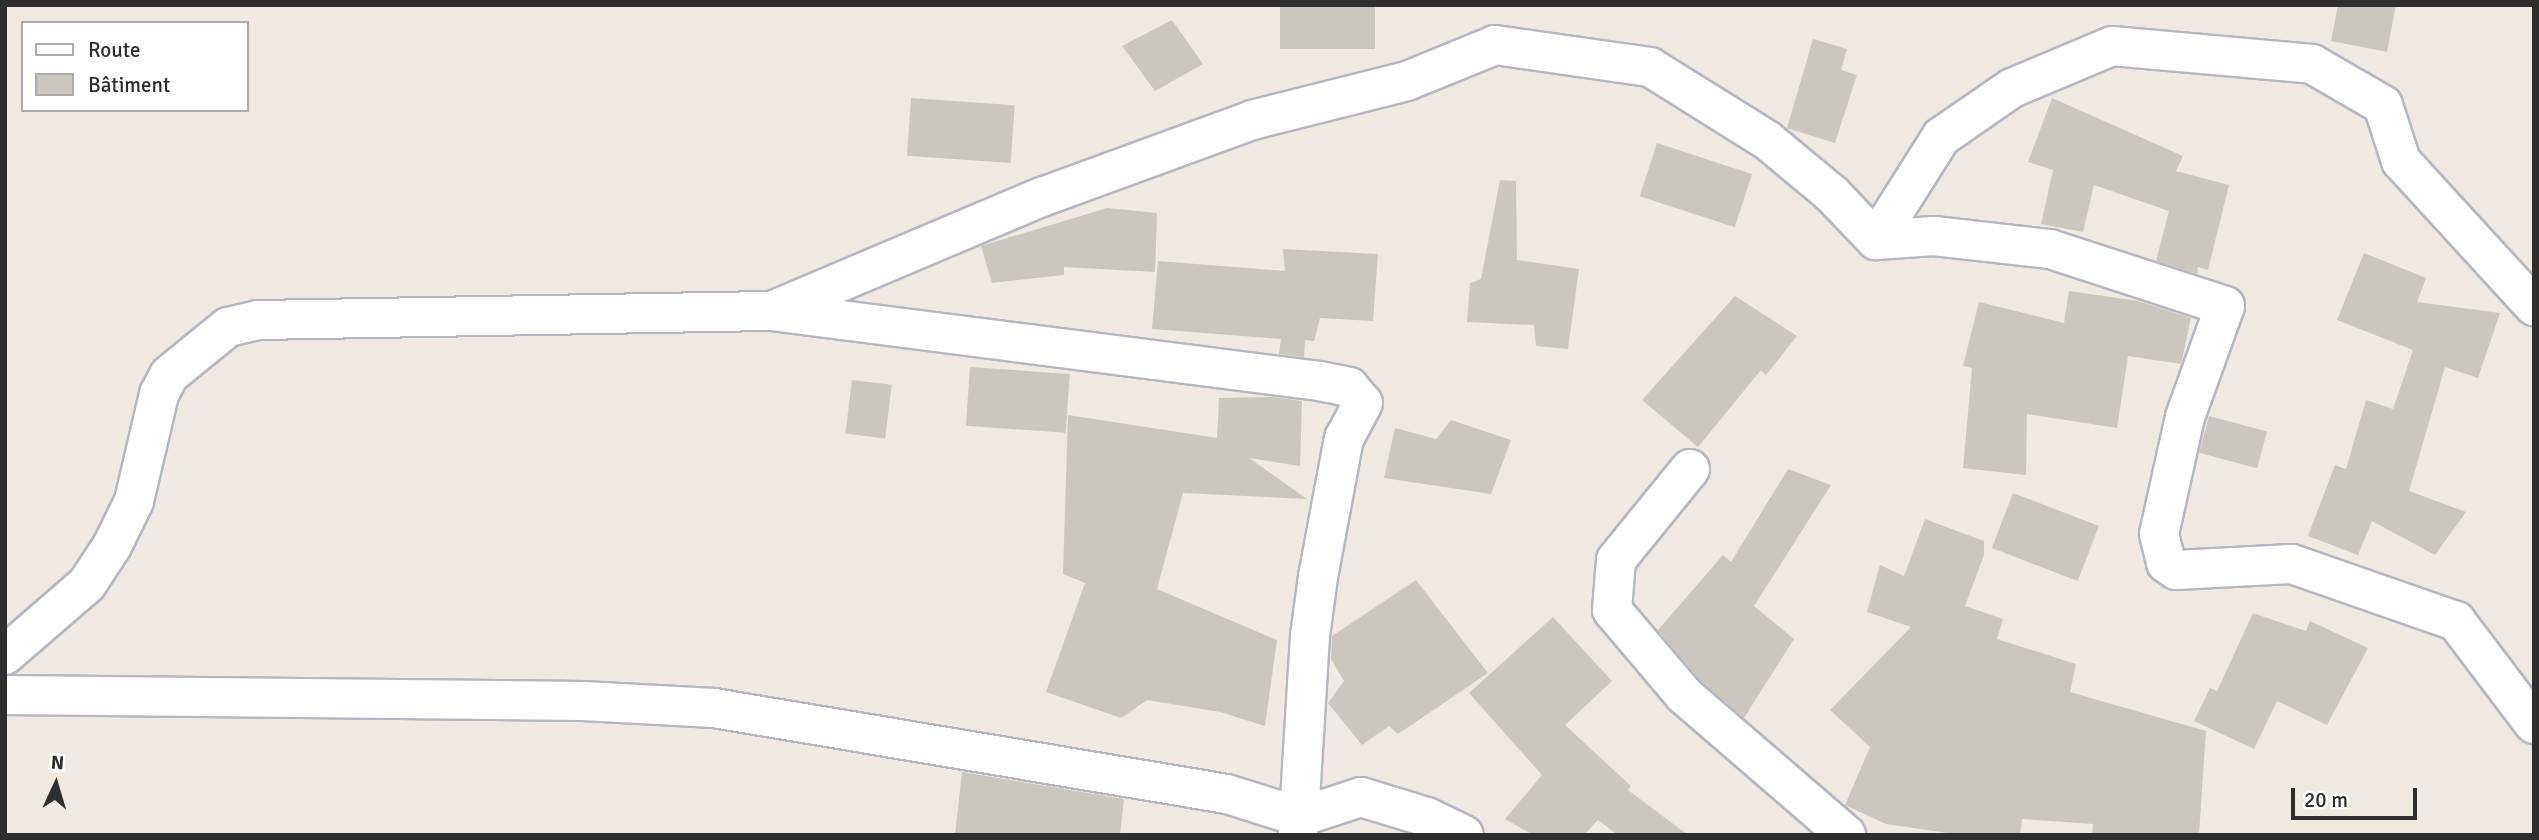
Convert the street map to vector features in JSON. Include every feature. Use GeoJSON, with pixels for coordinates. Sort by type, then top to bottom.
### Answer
{"type":"FeatureCollection","features":[{"type":"Feature","properties":{"kind":"street"},"geometry":{"type":"LineString","coordinates":[[771,311],[1042,197],[1252,120],[1407,81],[1495,45],[1650,67],[1768,140],[1832,194],[1876,240]]}},
{"type":"Feature","properties":{"kind":"street"},"geometry":{"type":"LineString","coordinates":[[1876,240],[1941,137],[2012,88],[2112,46],[2312,64],[2383,105],[2401,161],[2534,306]]}},
{"type":"Feature","properties":{"kind":"street"},"geometry":{"type":"LineString","coordinates":[[1876,240],[1934,236],[2050,250],[2225,306],[2185,417],[2159,534],[2166,563],[2176,570],[2292,564],[2456,621],[2534,724]]}},
{"type":"Feature","properties":{"kind":"street"},"geometry":{"type":"LineString","coordinates":[[5,655],[87,584],[112,547],[134,501],[159,394],[169,375],[228,327],[258,320],[771,311],[1349,387],[1363,403],[1344,438],[1318,577],[1310,636],[1299,826]]}},
{"type":"Feature","properties":{"kind":"street"},"geometry":{"type":"LineString","coordinates":[[1690,469],[1616,560],[1612,610],[1684,695],[1846,835]]}},
{"type":"Feature","properties":{"kind":"street"},"geometry":{"type":"LineString","coordinates":[[5,695],[583,701],[714,708],[1227,794],[1299,826],[1361,797],[1427,817],[1464,835]]}},
{"type":"Feature","properties":{"kind":"building"},"geometry":{"type":"Polygon","coordinates":[[[1280,5],[1375,5],[1375,49],[1280,49],[1280,5]]]}},
{"type":"Feature","properties":{"kind":"building"},"geometry":{"type":"Polygon","coordinates":[[[2338,5],[2396,5],[2387,52],[2331,41],[2338,5]]]}},
{"type":"Feature","properties":{"kind":"building"},"geometry":{"type":"Polygon","coordinates":[[[1172,20],[1203,64],[1155,91],[1122,46],[1172,20]]]}},
{"type":"Feature","properties":{"kind":"building"},"geometry":{"type":"Polygon","coordinates":[[[1813,39],[1847,49],[1841,70],[1857,75],[1835,143],[1787,128],[1813,39]]]}},
{"type":"Feature","properties":{"kind":"building"},"geometry":{"type":"Polygon","coordinates":[[[911,98],[1015,105],[1011,163],[907,156],[911,98]]]}},
{"type":"Feature","properties":{"kind":"building"},"geometry":{"type":"Polygon","coordinates":[[[2052,98],[2183,156],[2176,171],[2229,185],[2208,270],[2198,267],[2197,274],[2156,261],[2169,211],[2094,185],[2083,232],[2041,224],[2053,170],[2028,162],[2052,98]]]}},
{"type":"Feature","properties":{"kind":"building"},"geometry":{"type":"Polygon","coordinates":[[[1657,143],[1752,174],[1735,227],[1640,196],[1657,143]]]}},
{"type":"Feature","properties":{"kind":"building"},"geometry":{"type":"Polygon","coordinates":[[[1500,180],[1516,181],[1517,260],[1579,269],[1568,349],[1536,346],[1534,325],[1467,322],[1470,283],[1481,279],[1500,180]]]}},
{"type":"Feature","properties":{"kind":"building"},"geometry":{"type":"Polygon","coordinates":[[[1107,208],[1157,213],[1155,272],[1064,267],[1064,275],[992,283],[981,246],[1107,208]]]}},
{"type":"Feature","properties":{"kind":"building"},"geometry":{"type":"Polygon","coordinates":[[[1283,249],[1378,254],[1373,321],[1320,318],[1314,341],[1305,340],[1304,357],[1279,354],[1281,339],[1152,329],[1158,261],[1285,271],[1283,249]]]}},
{"type":"Feature","properties":{"kind":"building"},"geometry":{"type":"Polygon","coordinates":[[[2364,253],[2426,278],[2417,302],[2500,313],[2478,378],[2445,367],[2409,491],[2466,512],[2435,555],[2372,521],[2358,555],[2308,536],[2335,465],[2346,469],[2366,400],[2393,409],[2413,350],[2337,320],[2364,253]]]}},
{"type":"Feature","properties":{"kind":"building"},"geometry":{"type":"Polygon","coordinates":[[[2069,291],[2138,301],[2191,318],[2181,364],[2128,356],[2117,428],[2027,414],[2026,475],[1963,468],[1972,368],[1963,366],[1979,302],[2064,323],[2069,291]]]}},
{"type":"Feature","properties":{"kind":"building"},"geometry":{"type":"Polygon","coordinates":[[[1735,296],[1797,336],[1766,375],[1761,370],[1698,447],[1642,400],[1735,296]]]}},
{"type":"Feature","properties":{"kind":"building"},"geometry":{"type":"Polygon","coordinates":[[[970,367],[1070,374],[1066,433],[966,426],[970,367]]]}},
{"type":"Feature","properties":{"kind":"building"},"geometry":{"type":"Polygon","coordinates":[[[852,380],[892,385],[885,438],[845,434],[852,380]]]}},
{"type":"Feature","properties":{"kind":"building"},"geometry":{"type":"Polygon","coordinates":[[[1272,397],[1302,401],[1300,466],[1249,458],[1307,499],[1183,493],[1157,589],[1277,640],[1265,726],[1220,712],[1147,700],[1121,718],[1046,692],[1085,583],[1063,574],[1068,415],[1217,438],[1219,398],[1272,397]]]}},
{"type":"Feature","properties":{"kind":"building"},"geometry":{"type":"Polygon","coordinates":[[[2209,416],[2267,432],[2257,468],[2199,453],[2209,416]]]}},
{"type":"Feature","properties":{"kind":"building"},"geometry":{"type":"Polygon","coordinates":[[[1451,420],[1511,440],[1491,494],[1384,478],[1395,428],[1436,439],[1451,420]]]}},
{"type":"Feature","properties":{"kind":"building"},"geometry":{"type":"Polygon","coordinates":[[[1788,469],[1831,485],[1754,606],[1794,639],[1744,718],[1700,680],[1658,630],[1723,555],[1731,562],[1788,469]]]}},
{"type":"Feature","properties":{"kind":"building"},"geometry":{"type":"Polygon","coordinates":[[[2013,493],[2099,526],[2078,581],[1992,548],[2013,493]]]}},
{"type":"Feature","properties":{"kind":"building"},"geometry":{"type":"Polygon","coordinates":[[[1925,519],[1984,541],[1984,555],[1965,606],[2003,619],[1997,639],[2076,664],[2070,692],[2206,731],[2199,835],[2092,835],[2093,824],[2022,819],[2020,835],[1961,835],[1886,824],[1845,805],[1870,747],[1830,710],[1911,627],[1867,612],[1880,565],[1904,576],[1925,519]]]}},
{"type":"Feature","properties":{"kind":"building"},"geometry":{"type":"Polygon","coordinates":[[[1416,580],[1488,673],[1398,734],[1389,726],[1362,745],[1328,703],[1344,681],[1331,659],[1332,636],[1416,580]]]}},
{"type":"Feature","properties":{"kind":"building"},"geometry":{"type":"Polygon","coordinates":[[[2253,613],[2306,631],[2310,621],[2368,648],[2327,725],[2277,701],[2254,749],[2194,721],[2210,688],[2217,691],[2253,613]]]}},
{"type":"Feature","properties":{"kind":"building"},"geometry":{"type":"Polygon","coordinates":[[[1553,617],[1612,681],[1565,725],[1631,786],[1628,790],[1688,835],[1618,835],[1598,820],[1584,835],[1533,835],[1505,819],[1542,775],[1469,693],[1553,617]]]}},
{"type":"Feature","properties":{"kind":"building"},"geometry":{"type":"Polygon","coordinates":[[[962,772],[1124,799],[1120,835],[955,835],[962,772]]]}}]}
